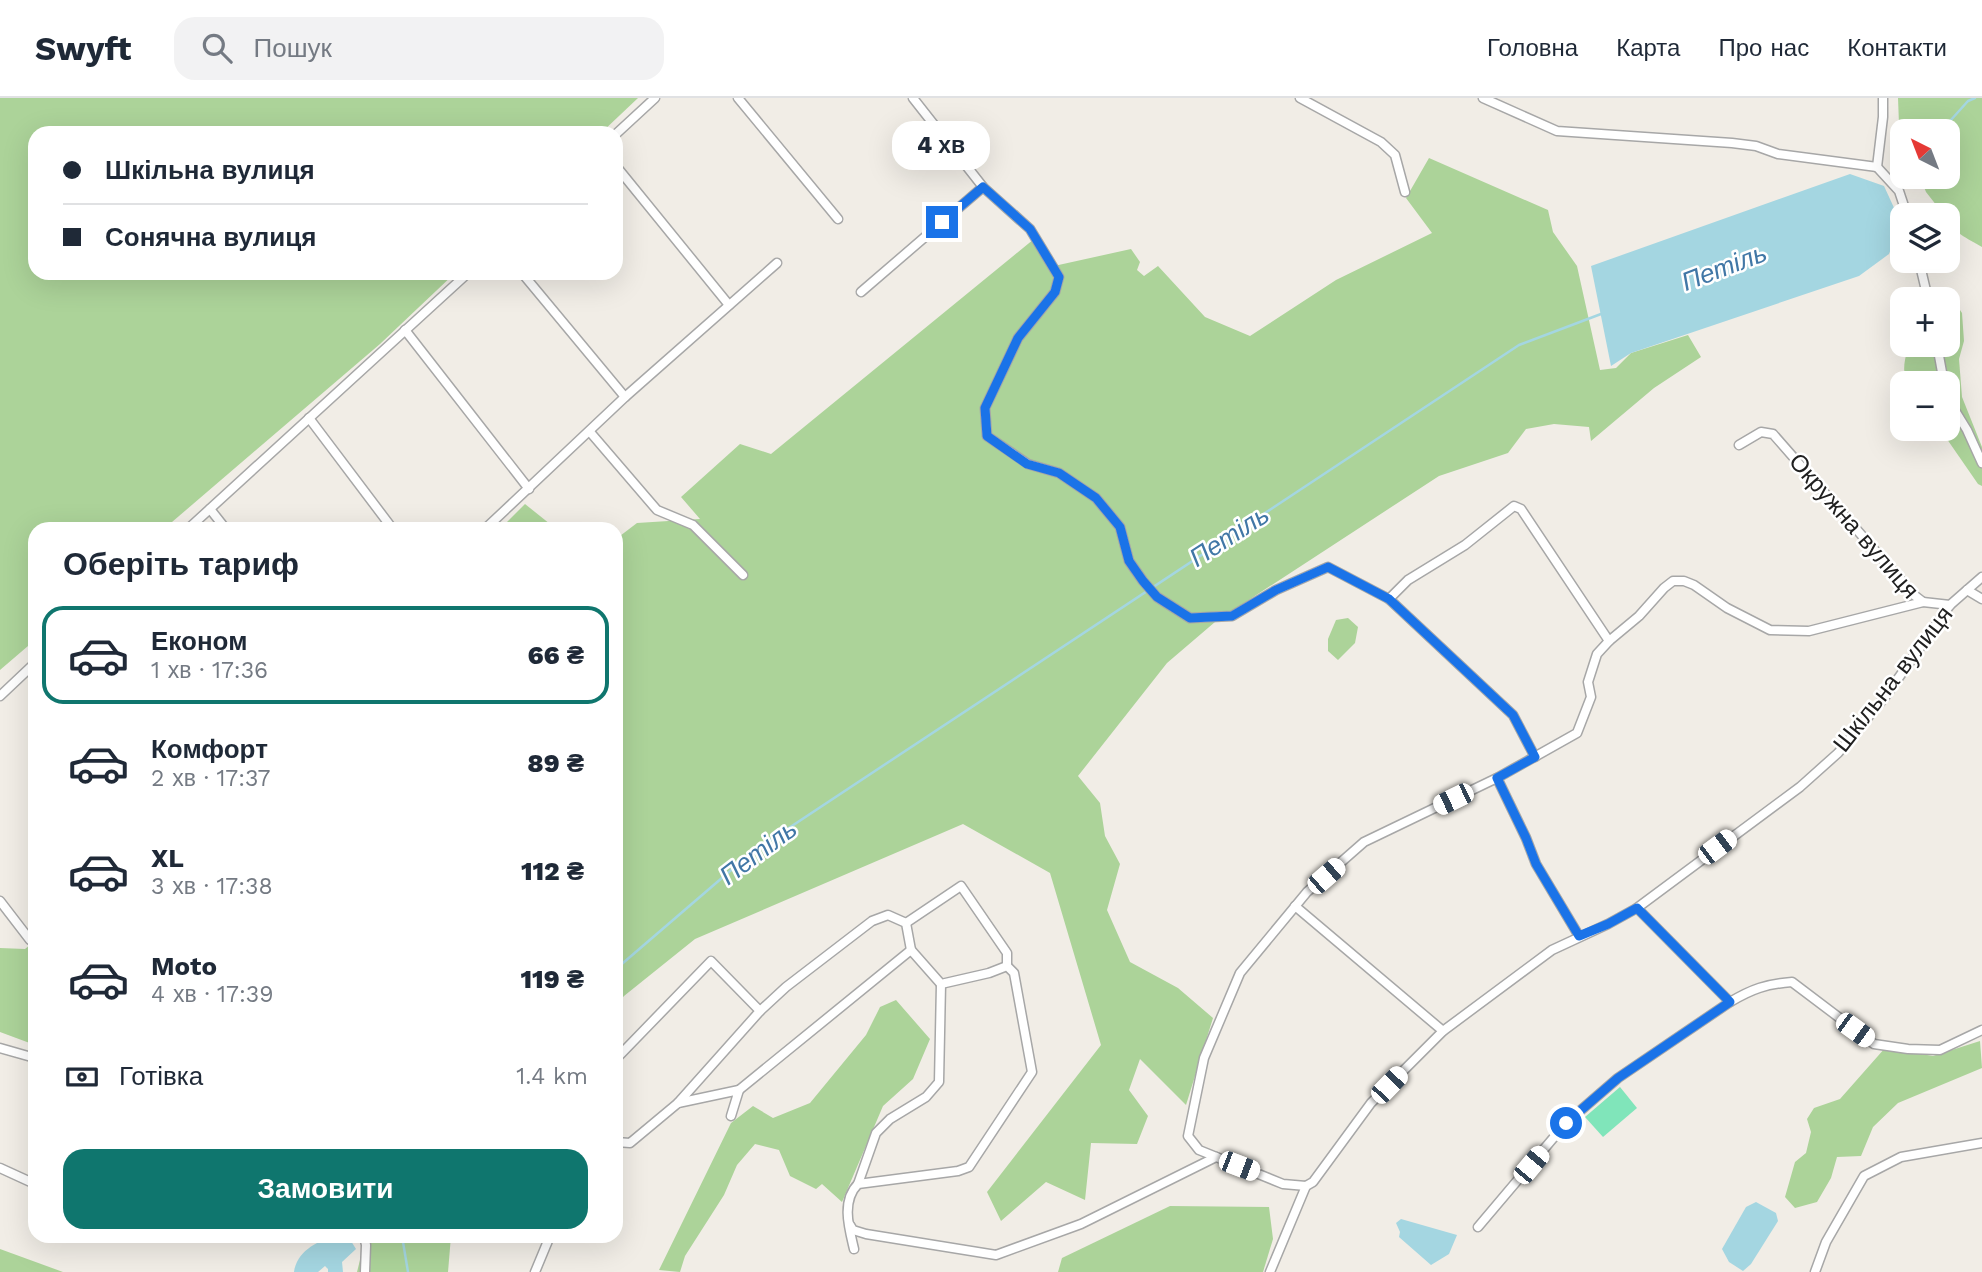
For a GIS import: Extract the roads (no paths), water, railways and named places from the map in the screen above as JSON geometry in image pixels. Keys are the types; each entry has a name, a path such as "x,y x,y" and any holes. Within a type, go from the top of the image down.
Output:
{"street":[{"path":"623,128 655,98"},
{"path":"738,98 838,219"},
{"path":"913,98 983,187 1030,229 1059,277 1055,292 1018,338 985,408 987,436 1027,464 1059,473 1096,498 1120,527 1129,561 1143,581 1157,597 1190,618 1232,616 1276,590 1328,567 1389,599 1513,715 1535,757"},
{"path":"1300,98 1381,142 1395,155 1405,192"},
{"path":"1483,98 1557,131 1732,143 1756,146 1778,154 1877,167 1899,191 1903,203"},
{"path":"1877,167 1883,98"},
{"path":"623,175 729,304"},
{"path":"861,292 983,187"},
{"path":"493,522 625,397 777,263"},
{"path":"196,522 460,280"},
{"path":"528,280 625,397"},
{"path":"405,330 529,489"},
{"path":"309,418 387,522"},
{"path":"1960,418 1982,463"},
{"path":"590,432 657,510 693,525 743,575"},
{"name":"Окружна вулиця","path":"1739,445 1761,432 1773,434 1923,602"},
{"path":"1389,599 1408,580 1465,544 1514,506 1521,509 1609,641"},
{"path":"210,509 220,522"},
{"name":"Шкільна вулиця","path":"1270,1272 1306,1186 1313,1182 1371,1103 1443,1031 1552,950 1637,908 1800,787 1838,753 1885,697 1950,605 1982,577"},
{"name":"Окружна вулиця","path":"1216,1157 1199,1150 1188,1136 1204,1058 1240,973 1307,892 1364,842 1497,778 1577,733 1591,697 1588,682 1597,654 1639,616 1664,588 1673,581 1685,581 1727,608 1770,630 1809,631 1923,602"},
{"path":"1967,590 1982,600"},
{"path":"1923,602 1950,605"},
{"path":"0,696 28,670"},
{"path":"1497,778 1536,864 1579,936"},
{"path":"858,1184 958,1171 969,1167 1031,1072 1014,973 1007,966 1007,953 961,886 906,923"},
{"path":"0,901 28,937"},
{"path":"1296,906 1443,1031"},
{"path":"1637,908 1730,1002"},
{"path":"623,1142 630,1143 678,1103 760,1011 786,987 872,922 888,915 906,923"},
{"path":"854,1249 847,1222 851,1191 858,1184 876,1133 890,1119 926,1097 939,1082 941,984 911,950 906,923"},
{"path":"678,1103 739,1090 911,950"},
{"path":"623,1052 711,961 760,1011"},
{"path":"941,984 1007,966"},
{"path":"1478,1227 1566,1123 1618,1078 1746,992 1768,984 1792,982 1874,1044 1908,1049 1940,1049 1982,1030"},
{"path":"0,1048 28,1057"},
{"path":"731,1116 739,1090"},
{"path":"1815,1272 1826,1242 1864,1176 1901,1157 1982,1143"},
{"path":"847,1222 853,1230 866,1234 996,1255 1081,1224 1216,1157 1283,1184 1306,1186"},
{"path":"0,1168 28,1181"},
{"path":"365,1272 366,1243"},
{"path":"535,1272 547,1243"}],"water":[{"path":"1850,174 1884,186 1892,203 1889,254 1859,276 1631,353 1611,366 1591,266"},
{"path":"1756,1202 1776,1213 1778,1221 1751,1264 1743,1271 1729,1262 1722,1249 1746,1207"},
{"path":"1401,1219 1457,1235 1449,1254 1431,1265 1399,1237 1396,1223"},
{"path":"318,1243 352,1243 356,1249 342,1262 343,1272 328,1272 325,1266 318,1272 294,1272 299,1259"}],"waterway":[{"name":"Петіль","path":"1952,119 1968,101 1975,98"},
{"name":"Петіль","path":"623,963 751,853 1519,345 1601,314"},
{"name":"Петіль","path":"403,1243 408,1272"}]}
